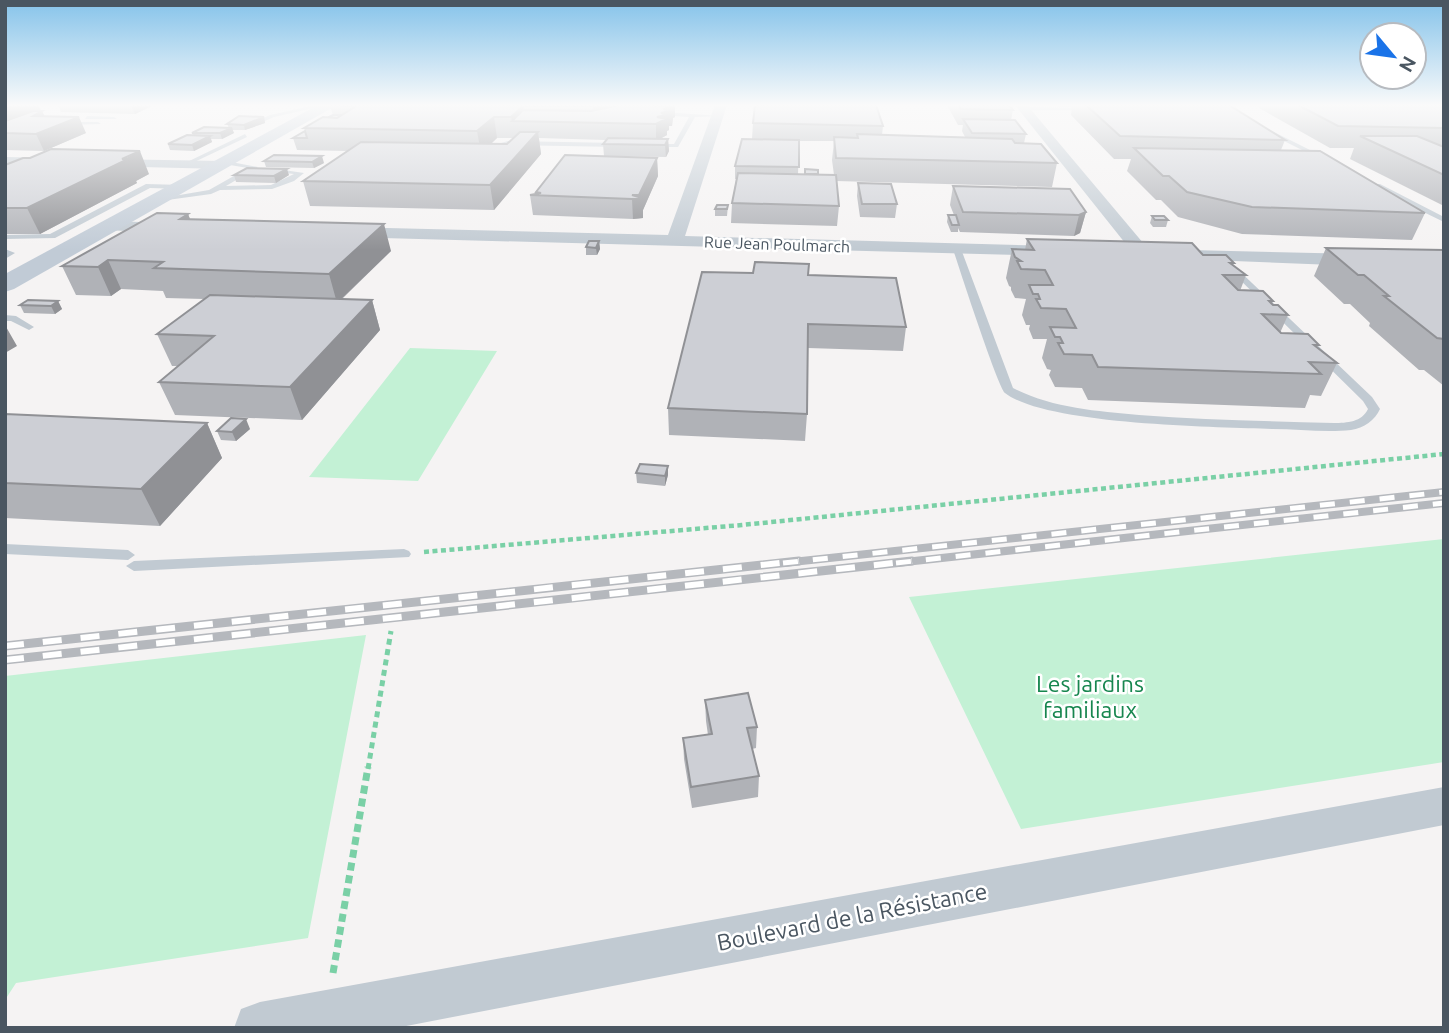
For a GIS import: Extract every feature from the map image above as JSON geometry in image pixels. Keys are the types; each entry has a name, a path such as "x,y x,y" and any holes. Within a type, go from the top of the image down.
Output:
{"main road":[{"path":"5,284 244,153"}],"street":[{"path":"675,241 704,153"},
{"path":"1065,153 1156,254"},
{"path":"5,161 225,164"},
{"path":"110,226 193,228"},
{"name":"Rue Jean Poulmarch","path":"323,232 1075,252"},
{"path":"1116,253 1374,261"},
{"name":"Boulevard de la Résistance","path":"260,1028 1444,806"}],"lane":[{"path":"186,164 207,153"},
{"path":"1312,153 1334,164"},
{"path":"160,199 192,197 219,188 255,167 225,164"},
{"path":"219,188 266,189 288,182 301,173 251,169"},
{"path":"1370,183 1444,220"},
{"path":"5,237 52,236 149,186 183,187"},
{"path":"957,249 1008,390 1027,403 1078,413 1321,426 1352,426 1370,417 1374,409 1368,399 1220,256"},
{"path":"5,318 13,318 29,327"},
{"path":"5,549 131,560 404,554"}],"path":[{"path":"404,554 742,525 1444,454"},
{"path":"340,934 391,631"}],"green space":[{"path":"410,348 497,351 418,481 309,477"},
{"name":"Les jardins familiaux","path":"1444,539 1444,762 1021,829 909,597"},
{"path":"366,635 308,938 16,983 5,1000 5,676"}],"building":[{"path":"41,153 135,153 27,208 5,208 5,165"},
{"path":"344,153 519,153 490,185 303,181"},
{"path":"738,153 799,153 799,167 735,166"},
{"path":"836,153 1049,153 1057,163 836,158"},
{"path":"1139,153 1324,153 1425,213 1252,207 1187,192 1169,176 1163,176"},
{"path":"1397,153 1444,153 1444,175"},
{"path":"274,155 322,156 312,162 264,161"},
{"path":"565,155 657,158 639,195 632,195 642,198 530,195 541,193 536,192"},
{"path":"247,168 287,169 274,176 234,175"},
{"path":"805,169 818,170 818,174 805,174"},
{"path":"738,173 836,175 839,206 732,203"},
{"path":"858,183 891,184 897,204 862,204"},
{"path":"953,186 1070,189 1086,212 1079,215 963,212"},
{"path":"717,205 728,205 727,209 715,209"},
{"path":"157,213 188,214 180,219 384,224 329,274 154,268 163,262 108,260 98,267 62,266"},
{"path":"948,215 956,215 959,225 952,225"},
{"path":"1152,216 1164,216 1168,220 1155,220"},
{"path":"1027,239 1192,243 1203,255 1226,255 1234,263 1230,263 1246,275 1223,275 1238,290 1263,291 1273,301 1269,301 1273,305 1278,305 1288,315 1262,314 1281,333 1308,334 1319,345 1314,345 1337,363 1309,362 1321,374 1098,367 1092,355 1064,354 1058,343 1063,343 1060,337 1055,337 1050,327 1076,328 1066,309 1041,308 1036,299 1040,299 1038,294 1033,294 1029,285 1053,285 1045,270 1021,269 1017,261 1021,261 1015,257 1012,249 1034,250"},
{"path":"589,241 599,241 596,248 586,247"},
{"path":"1326,248 1444,250 1444,339 1437,338 1384,296 1389,296 1364,275 1358,275"},
{"path":"755,262 809,264 808,275 896,278 906,327 808,324 807,414 668,408 702,272 753,273"},
{"path":"210,295 372,300 290,387 159,382 214,336 157,334"},
{"path":"28,300 58,301 51,306 20,305"},
{"path":"5,414 207,423 141,489 5,483"},
{"path":"231,418 246,419 232,432 217,431"},
{"path":"640,464 668,466 665,476 636,473"},
{"path":"748,693 757,727 747,728 759,776 691,787 683,738 712,734 705,700"}],"railway":[{"path":"783,563 1444,492"},
{"path":"896,563 1444,503"},
{"path":"5,646 799,561"},
{"path":"5,660 912,561"}]}
